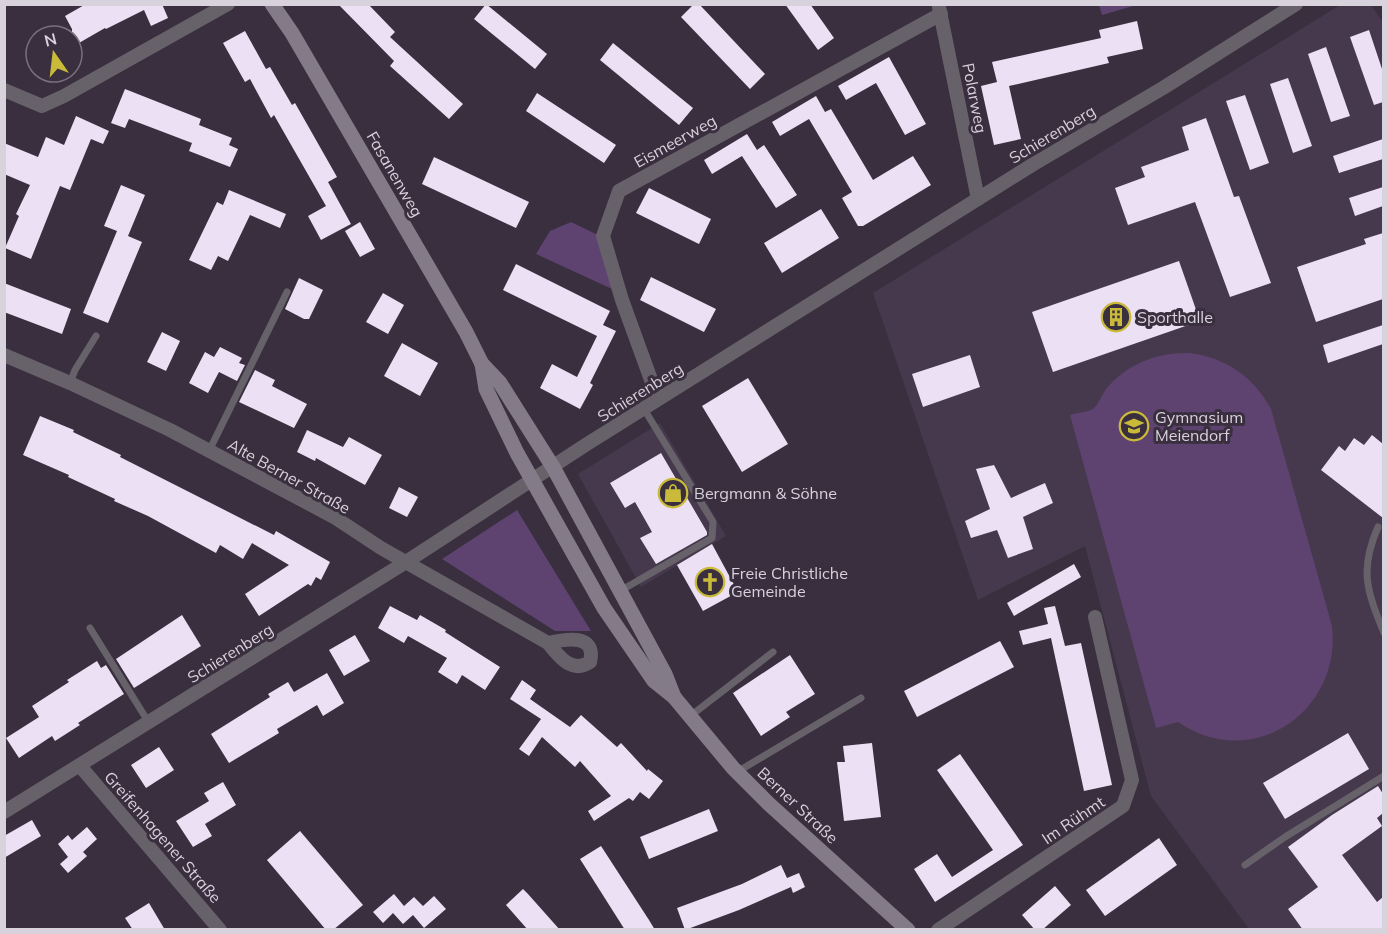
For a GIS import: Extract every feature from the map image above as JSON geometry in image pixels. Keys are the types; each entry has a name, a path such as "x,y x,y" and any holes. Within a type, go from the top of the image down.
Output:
{"main road":[{"name":"Fasanenweg","path":"272,4 292,33 466,332 482,364 500,383 553,467 635,618"},
{"name":"Fasanenweg","path":"482,364 486,389 496,413 532,481 617,627"},
{"name":"Berner Straße","path":"635,618 665,674 674,697"},
{"name":"Berner Straße","path":"617,627 654,681 674,697 737,772 787,822 908,930"}],"street":[{"path":"4,90 42,106 64,96 228,4"},
{"name":"Schierenberg","path":"4,812 406,562 658,399 978,198 1296,4"},
{"name":"Polarweg","path":"940,9 978,198"},
{"name":"Eismeerweg","path":"658,399 622,300 603,236 619,191 940,9"},
{"name":"Alte Berner Straße","path":"4,355 70,383 209,451 334,517 381,548 548,643"},
{"name":"Im Rühmt","path":"938,930 1123,807 1132,780 1095,617"},
{"name":"Greifenhagener Straße","path":"80,766 220,930"}],"lane":[{"path":"209,451 288,292"},
{"path":"70,383 75,370 96,336"},
{"path":"620,591 712,538 713,522 644,409"},
{"path":"1378,526 1366,562 1367,588 1383,633"},
{"path":"90,628 149,723"},
{"path":"689,717 773,652"},
{"path":"737,772 861,698"},
{"path":"1245,865 1313,819 1383,776"}],"shaded area":[{"path":"1099,4 1140,4 1102,15 1099,5"},
{"name":"Gymnasium Meiendorf","path":"1340,5 1371,5 1384,24 1383,929 1249,929 1151,796 1085,546 978,600 873,293"},
{"path":"571,222 598,235 612,289 536,254 550,231"},
{"path":"1190,353 1215,359 1238,371 1256,387 1271,409 1332,626 1331,657 1323,684 1307,708 1286,725 1262,737 1235,741 1206,736 1178,722 1156,728 1070,415 1093,409 1114,380 1133,366 1154,357"},
{"path":"660,423 726,536 641,587 578,474"},
{"path":"517,510 591,631 555,631 442,559"}],"building":[{"path":"86,4 162,4 168,18 151,26 144,10 84,40 84,24 69,24 65,16"},
{"path":"338,4 368,4 395,32 390,37 463,104 449,119 390,66 394,61"},
{"path":"486,4 547,54 535,69 474,19"},
{"path":"694,4 699,4 765,74 750,89 681,17"},
{"path":"785,4 810,4 834,38 818,50"},
{"path":"1137,21 1143,49 1107,57 1109,63 1009,86 1021,139 994,145 981,86 997,82 992,62 1101,38 1099,30"},
{"path":"1369,30 1383,72 1383,102 1374,105 1350,37"},
{"path":"245,31 266,69 270,67 292,105 295,103 337,177 328,182 351,224 321,240 308,216 326,206 274,115 271,118 250,79 245,82 223,43"},
{"path":"613,43 693,108 679,125 600,60"},
{"path":"1326,47 1350,116 1331,122 1308,54"},
{"path":"889,57 926,124 905,135 876,83 846,100 838,86"},
{"path":"1288,78 1312,146 1293,153 1270,84"},
{"path":"125,89 201,119 199,125 232,138 229,145 238,149 230,167 189,151 192,143 129,119 125,128 111,123"},
{"path":"537,93 616,145 604,163 526,111"},
{"path":"1245,95 1269,163 1250,170 1226,101"},
{"path":"816,96 825,112 831,109 873,180 913,156 931,185 863,226 858,226 842,198 852,192 809,119 780,136 772,122"},
{"path":"76,116 109,131 103,144 91,139 70,190 60,186 31,259 5,248 19,216 16,214 30,185 4,174 4,143 38,157 46,137 64,145"},
{"path":"1206,118 1234,197 1239,196 1271,283 1230,297 1195,202 1128,225 1115,188 1145,177 1141,167 1189,150 1182,127"},
{"path":"747,134 757,150 764,145 797,195 776,208 742,156 712,174 704,160"},
{"path":"1383,139 1383,159 1339,173 1333,156"},
{"path":"434,157 529,202 516,228 422,184"},
{"path":"121,185 145,195 128,236 142,242 108,323 83,313 117,231 104,226"},
{"path":"1383,187 1383,206 1355,216 1349,198"},
{"path":"649,188 711,219 699,244 636,213"},
{"path":"229,190 286,214 280,228 250,215 228,261 218,256 211,270 189,260 217,202 223,205"},
{"path":"821,209 839,238 782,273 764,243"},
{"path":"360,222 375,249 360,257 345,231"},
{"path":"1383,233 1383,299 1316,322 1297,267 1366,244 1364,239"},
{"name":"Sporthalle","path":"1179,261 1200,321 1053,372 1032,312"},
{"path":"516,264 610,311 603,325 616,331 590,383 593,385 580,409 540,388 552,364 577,377 597,336 503,290"},
{"path":"651,277 716,309 704,332 640,300"},
{"path":"299,278 323,290 309,319 304,319 285,309"},
{"path":"4,283 71,309 62,334 4,312"},
{"path":"383,293 404,305 388,334 366,322"},
{"path":"1383,325 1383,344 1328,363 1323,345"},
{"path":"162,332 180,341 166,371 147,362"},
{"path":"402,343 438,363 420,396 384,376"},
{"path":"220,347 242,358 239,363 245,365 237,381 219,372 208,393 189,383 205,352 214,357"},
{"path":"970,355 980,387 923,407 912,374"},
{"path":"255,370 275,380 272,386 307,404 294,428 239,402"},
{"path":"748,378 788,444 742,472 702,406"},
{"path":"40,416 74,430 73,432 121,455 120,457 274,535 276,531 330,562 321,580 316,577 311,586 308,584 259,616 245,594 289,565 252,543 243,559 220,545 216,553 148,516 114,501 115,499 68,477 69,475 23,455"},
{"path":"307,430 343,447 349,437 382,455 365,485 316,458 315,461 297,452"},
{"path":"1372,435 1383,444 1383,518 1321,470 1339,446 1345,451 1354,438 1364,445"},
{"path":"661,453 707,535 656,564 640,538 652,532 635,502 625,508 610,483"},
{"path":"994,465 1011,498 1045,483 1053,503 1023,517 1033,549 1008,558 997,530 971,538 965,521 990,509 976,469"},
{"path":"399,487 418,497 407,517 389,508"},
{"name":"Freie Christliche Gemeinde","path":"712,544 738,592 703,611 677,565"},
{"path":"1074,564 1081,577 1014,616 1007,603"},
{"path":"390,606 417,620 420,615 500,667 485,690 462,675 457,684 438,672 447,658 408,636 404,643 378,628"},
{"path":"1055,606 1065,646 1081,643 1112,785 1084,791 1051,638 1023,645 1019,631 1048,624 1044,608"},
{"path":"182,615 201,646 134,688 116,659"},
{"path":"355,635 370,661 344,676 329,650"},
{"path":"1000,641 1014,667 917,717 904,691"},
{"path":"790,655 815,694 786,712 790,717 761,736 733,693"},
{"path":"97,661 101,668 106,665 124,694 78,723 80,725 55,741 52,736 19,758 6,738 39,717 32,706"},
{"path":"327,673 344,703 323,716 317,705 277,729 279,733 229,763 211,734 270,697 268,694 288,682 294,692"},
{"path":"522,680 536,690 530,699 570,727 581,715 617,747 621,743 647,771 648,769 663,781 649,799 640,792 633,801 629,798 594,821 588,811 611,796 580,761 575,767 542,737 529,756 519,749 541,719 510,699"},
{"path":"1348,733 1369,769 1285,819 1263,783"},
{"path":"872,743 881,817 844,821 837,762 845,762 843,746"},
{"path":"159,747 174,770 146,788 131,765"},
{"path":"960,754 1023,845 935,902 914,869 937,854 952,877 993,850 937,770"},
{"path":"223,782 236,805 205,824 212,836 193,847 176,821 209,801 204,793"},
{"path":"1378,786 1383,794 1383,813 1377,818 1382,826 1342,855 1377,902 1383,897 1383,930 1303,930 1288,909 1318,887 1288,847 1332,815"},
{"path":"709,809 718,831 649,859 640,837"},
{"path":"32,820 41,836 4,858 4,836"},
{"path":"87,827 97,839 83,852 87,856 68,873 60,864 68,857 58,844 68,835 72,840"},
{"path":"300,831 363,905 333,930 326,930 267,860"},
{"path":"1159,838 1177,865 1105,916 1086,890"},
{"path":"601,846 655,930 625,930 580,859"},
{"path":"781,865 787,878 799,873 805,887 793,893 791,887 685,930 677,908 742,884"},
{"path":"1055,886 1071,905 1042,930 1035,930 1022,915"},
{"path":"523,889 560,930 528,930 506,905"},
{"path":"394,894 404,906 414,897 423,906 434,896 446,909 424,928 413,915 403,924 393,913 383,923 373,912"},
{"path":"149,903 165,930 133,930 125,918"}],"place":[{"name":"Sporthalle","path":"1116,317"},
{"name":"Gymnasium Meiendorf","path":"1134,426"},
{"name":"Bergmann & Söhne","path":"673,493"},
{"name":"Freie Christliche Gemeinde","path":"710,582"}]}
